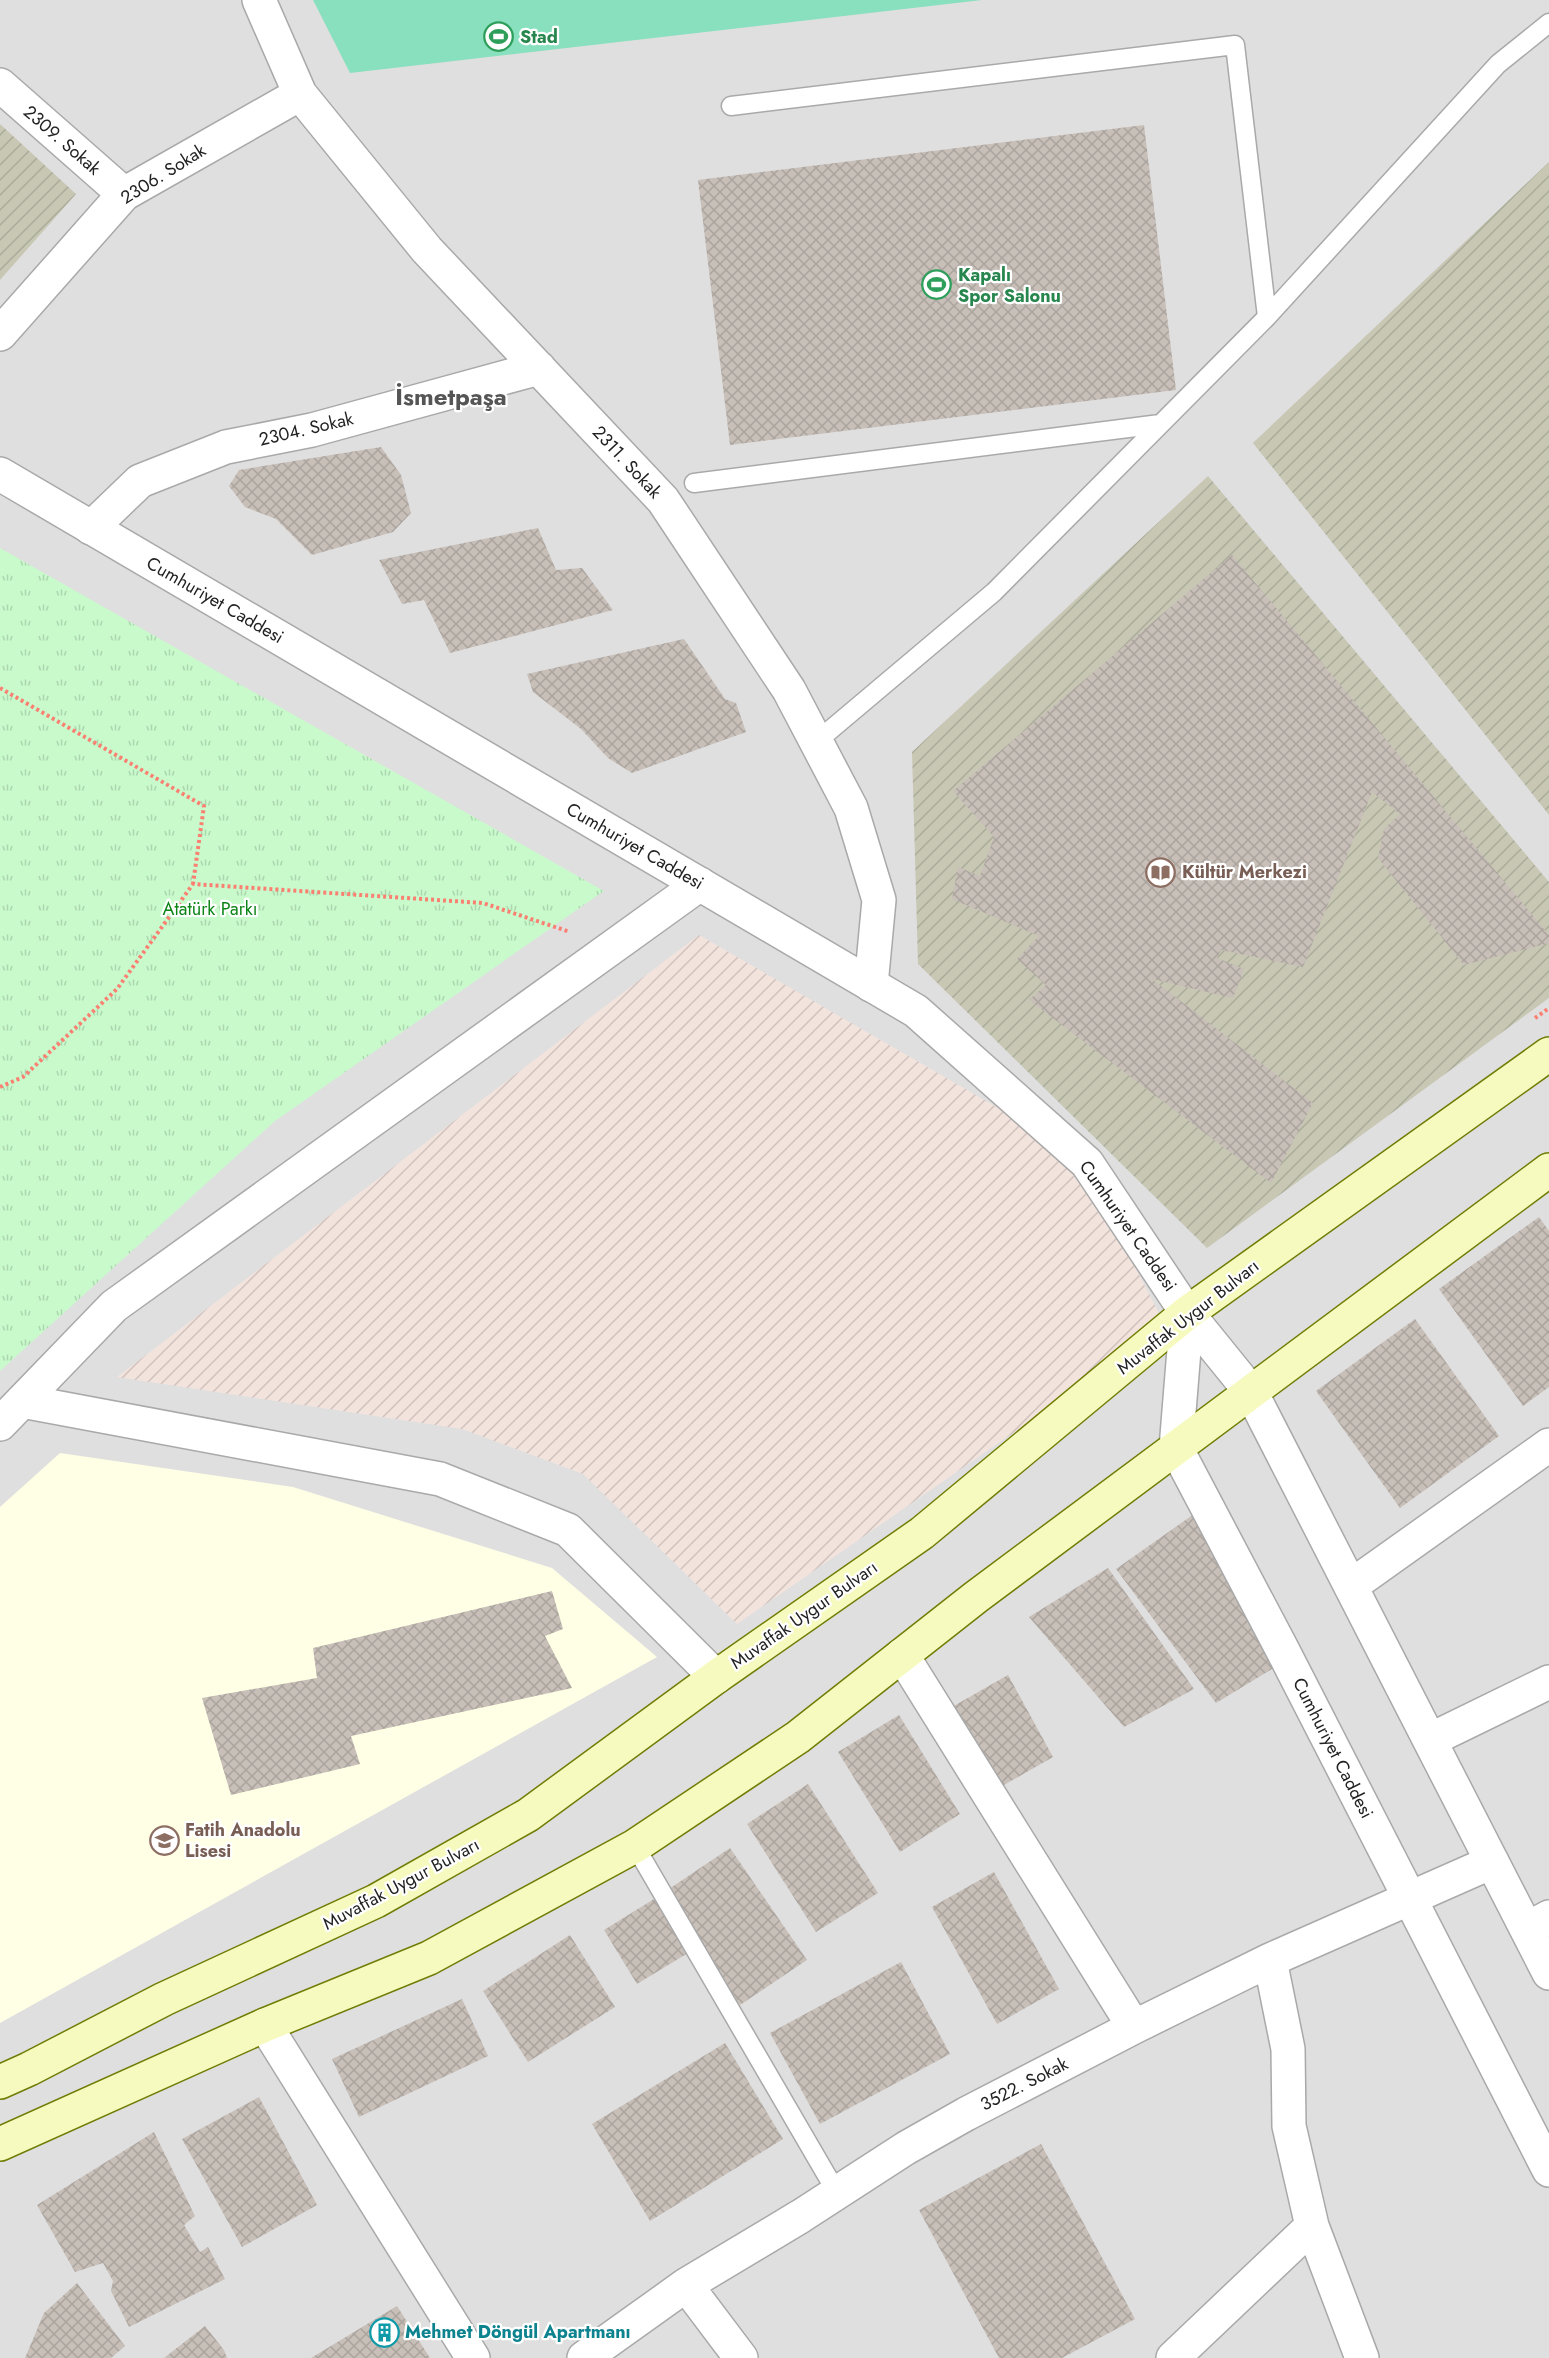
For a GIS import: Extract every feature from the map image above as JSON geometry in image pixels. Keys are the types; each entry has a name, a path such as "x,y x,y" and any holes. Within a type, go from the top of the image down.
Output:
{"main road":[{"name":"Muvaffak Uygur Bulvarı","path":"0,2082 164,1999 376,1901 528,1815 716,1677 922,1533 1187,1313 1549,1054"},
{"path":"0,2144 265,2025 429,1958 635,1846 798,1737 976,1597 1549,1170"}],"street":[{"name":"2311. Sokak","path":"259,0 300,94 427,250 663,500 789,690 851,808 879,900 872,985"},
{"name":"2309. Sokak","path":"0,85 124,194"},
{"name":"2306. Sokak","path":"0,334 124,194 300,94"},
{"name":"2304. Sokak","path":"91,528 140,481 226,447 312,430 539,369"},
{"name":"Cumhuriyet Caddesi","path":"0,474 916,1011 1087,1163 1187,1313 1251,1392 1492,1862 1538,1923 1549,1973"},
{"path":"0,1424 114,1306 700,884"},
{"path":"1176,1448 1187,1313"},
{"path":"22,1401 440,1479 483,1496 568,1530 716,1677"},
{"path":"1351,1586 1549,1445"},
{"name":"Cumhuriyet Caddesi","path":"1176,1448 1549,2170"},
{"path":"902,1655 1134,2027"},
{"path":"1430,1740 1549,1682"},
{"name":"3522. Sokak","path":"584,2358 686,2285 906,2148 946,2126 1134,2027 1270,1960 1492,1862"},
{"path":"1270,1960 1288,2049 1289,2126 1312,2226 1362,2358"},
{"path":"265,2025 473,2358"},
{"path":"1173,2358 1312,2226"},
{"path":"686,2285 741,2358"}],"lane":[{"path":"816,742 994,592 1268,317 1498,64 1549,23"},
{"path":"731,106 1235,45 1268,317"},
{"path":"694,483 1160,424"},
{"path":"635,1846 837,2193"}],"path":[{"path":"0,688 204,807 193,884 117,989 23,1077 0,1087"},
{"path":"193,884 483,903 614,946"}],"shaded area":[{"path":"0,0 1549,0 1549,2358 0,2358"},
{"path":"0,124 76,194 0,280"},
{"path":"1549,162 1549,815 1253,443"},
{"path":"1208,476 1549,882 1549,998 1207,1248 918,964 912,752"},
{"path":"699,935 1076,1153 1166,1327 737,1624 583,1474 462,1429 117,1377"},
{"name":"Fatih Anadolu Lisesi","path":"60,1453 293,1487 552,1568 657,1657 0,2023 0,1507"}],"green space":[{"name":"Stad","path":"313,0 982,0 350,73"},
{"name":"Atatürk Parkı","path":"0,548 604,891 275,1121 0,1371"}],"building":[{"name":"Kapalı Spor Salonu","path":"1144,125 1176,390 730,445 698,180"},
{"path":"381,447 401,475 411,513 393,532 312,555 276,519 245,507 229,486 239,470"},
{"path":"538,528 556,570 582,568 613,610 450,653 424,600 402,604 379,560"},
{"name":"Kültür Merkezi","path":"1232,555 1549,935 1549,943 1464,965 1378,858 1384,829 1400,814 1372,792 1303,967 1221,950 1217,958 1244,969 1233,998 1152,979 1313,1103 1271,1183 1029,1000 1046,985 1017,959 1039,936 952,899 958,867 980,876 994,837 953,791"},
{"path":"684,639 725,699 736,703 746,732 632,773 608,758 581,729 533,692 527,674"},
{"path":"1539,1217 1549,1231 1549,1387 1523,1406 1439,1289"},
{"path":"1415,1319 1499,1436 1400,1508 1316,1391"},
{"path":"1194,1514 1277,1666 1216,1703 1116,1569"},
{"path":"1108,1568 1194,1689 1124,1727 1029,1617"},
{"path":"552,1591 563,1629 545,1636 572,1688 351,1736 360,1764 231,1795 202,1698 317,1678 313,1648"},
{"path":"1008,1675 1053,1757 997,1789 952,1707"},
{"path":"899,1715 960,1814 900,1852 838,1752"},
{"path":"808,1784 878,1893 816,1932 747,1824"},
{"path":"730,1848 807,1960 740,2005 663,1893"},
{"path":"994,1872 1059,1989 997,2024 932,1907"},
{"path":"654,1899 688,1953 637,1984 604,1930"},
{"path":"570,1935 615,2007 528,2062 483,1991"},
{"path":"901,1962 950,2054 820,2124 770,2033"},
{"path":"462,1999 488,2056 359,2117 332,2059"},
{"path":"725,2043 783,2139 650,2221 592,2124"},
{"path":"259,2097 317,2205 242,2247 182,2139"},
{"path":"154,2132 195,2216 184,2225 200,2252 208,2247 225,2279 129,2327 111,2291 113,2281 103,2263 75,2272 37,2205"},
{"path":"1041,2144 1135,2319 1062,2358 999,2358 919,2210"},
{"path":"77,2283 125,2346 111,2358 25,2358 44,2313"},
{"name":"Mehmet Döngül Apartmanı","path":"397,2306 430,2358 311,2358"},
{"path":"205,2326 224,2350 227,2358 164,2358"}],"place":[{"name":"Stad","path":"499,37"},
{"name":"Kapalı Spor Salonu","path":"937,285"},
{"name":"Kültür Merkezi","path":"1161,872"},
{"name":"Fatih Anadolu Lisesi","path":"164,1840"},
{"name":"Mehmet Döngül Apartmanı","path":"384,2332"}],"district":[{"name":"İsmetpaşa","path":"451,396"}]}
